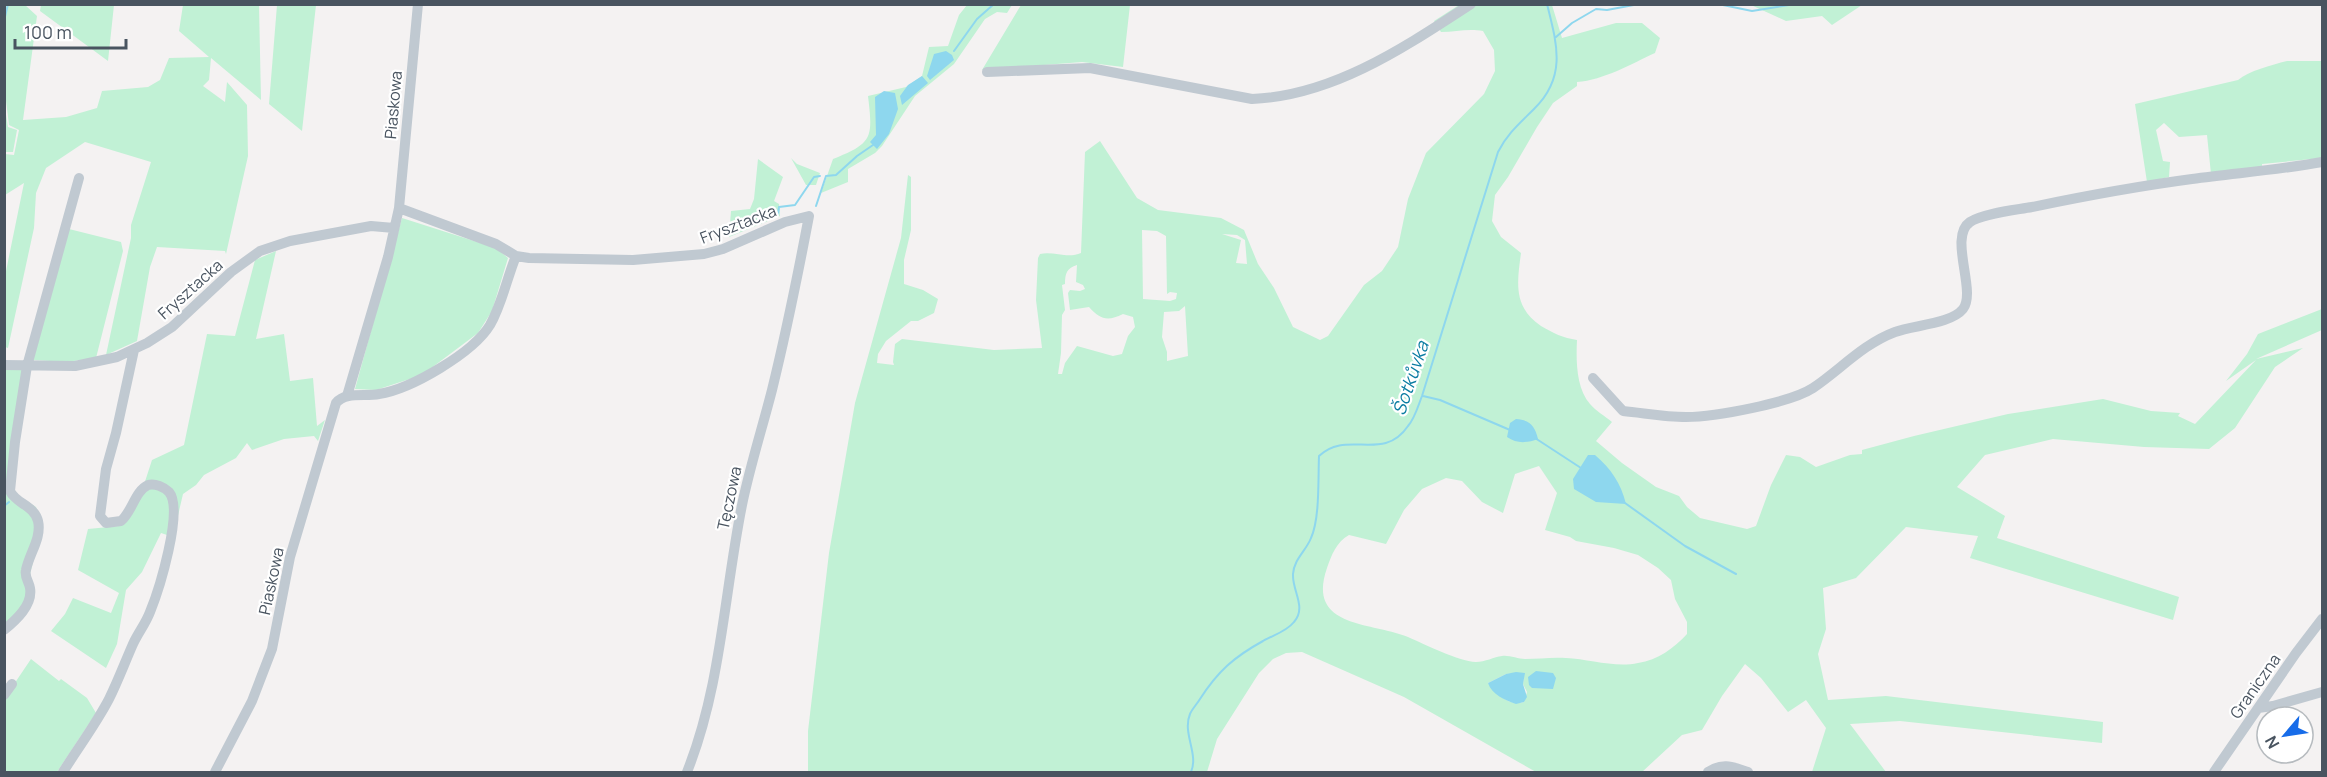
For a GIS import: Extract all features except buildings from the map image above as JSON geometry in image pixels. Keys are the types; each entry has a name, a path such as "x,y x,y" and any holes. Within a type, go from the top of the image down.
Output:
{"street":[{"name":"Piaskowa","path":"215,772 252,701 268,660 290,557 334,409 338,400 347,396 394,228 399,208 418,4"},
{"path":"987,72 1090,68 1252,99 1266,99 1322,87 1400,50 1471,4"},
{"path":"1593,378 1623,411 1687,417 1730,412 1783,399 1812,389 1868,346 1896,332 1953,317 1964,307 1967,293 1961,251 1964,230 1970,222 2049,204 2180,181 2322,162"},
{"path":"4,630 23,611 29,597 30,589 25,570 39,526 34,512 13,496 10,487 27,366 79,178"},
{"name":"Frysztacka","path":"399,208 496,244 516,256 634,260 704,254 732,246 785,222 809,216"},
{"name":"Tęczowa","path":"687,772 697,746 711,693 722,638 730,565 742,504 772,388 809,216"},
{"name":"Frysztacka","path":"4,365 63,367 95,363 117,357 134,350 172,327 231,272 260,251 290,241 370,225 394,228"},
{"path":"347,396 377,395 402,389 434,372 466,349 490,326 516,256"},
{"path":"63,772 108,700 150,612 174,519 173,502 167,490 155,485 148,486 141,491 126,516 116,523 103,521 99,512 106,469 134,350"},
{"name":"Graniczna","path":"2260,705 2322,619"},
{"path":"4,695 12,684"},
{"path":"2276,705 2322,692"},
{"name":"Graniczna","path":"2214,772 2255,712"},
{"path":"1708,772 1725,765 1748,772"}],"green space":[{"path":"1751,4 1868,5 1862,5 1832,25 1822,16 1786,21"},
{"path":"6,5 25,5 37,16 23,120 66,117 97,108 102,91 148,87 160,80 169,58 209,57 179,31 183,5 259,5 261,100 211,58 209,80 203,86 225,102 227,82 247,105 248,156 226,254 225,251 157,247 150,267 137,341 106,355 131,238 131,225 151,162 85,142 46,168 36,193 34,228 8,348 5,347 5,276 24,183 5,195 5,154 14,155 19,130 9,125 5,93 4,16"},
{"path":"41,5 114,5 108,61 40,11"},
{"path":"277,5 316,5 302,131 269,104"},
{"path":"967,5 1012,5 1007,13 997,12 985,19 954,64 915,96 882,146 875,153 848,169 848,182 821,193 833,159 856,148 867,137 870,130 868,96 906,87 922,76 929,47 948,46 959,15"},
{"path":"1021,5 1130,5 1123,67 1082,62 982,70"},
{"path":"1459,5 1552,5 1562,38 1616,23 1642,23 1660,38 1655,53 1607,75 1577,82 1577,86 1553,103 1495,195 1492,221 1501,237 1521,253 1518,284 1521,302 1526,311 1545,329 1577,340 1577,365 1582,390 1592,407 1612,422 1596,441 1656,487 1679,496 1687,507 1700,518 1747,529 1756,526 1771,485 1786,455 1800,457 1816,467 1850,455 1862,454 1862,450 1914,436 2008,414 2103,399 2151,411 2180,413 2178,416 2195,424 2256,360 2226,381 2247,354 2258,334 2322,309 2322,330 2256,359 2303,348 2275,367 2235,428 2209,449 2144,447 2053,439 1985,455 1957,487 2005,516 1997,538 2179,597 2173,620 1970,558 1978,536 1906,527 1856,578 1823,588 1826,629 1818,654 1828,700 1886,696 2103,722 2102,743 1900,721 1850,724 1886,772 1812,772 1826,728 1806,700 1788,712 1761,678 1745,664 1722,696 1702,730 1682,735 1642,772 1536,772 1404,697 1302,652 1286,653 1273,659 1259,673 1217,739 1207,772 808,772 808,731 829,553 855,403 901,238 908,175 911,177 911,230 904,260 904,284 923,290 938,299 934,313 918,321 911,321 886,341 878,354 877,363 894,365 895,344 902,339 994,350 1042,348 1036,300 1038,258 1040,254 1045,253 1076,255 1081,253 1085,152 1100,141 1137,198 1158,210 1221,218 1244,230 1258,264 1274,288 1293,327 1320,340 1328,336 1364,285 1382,271 1398,247 1408,199 1426,153 1484,94 1495,71 1494,50 1483,31 1441,32 1434,21","holes":["1142,230 1157,231 1166,236 1167,294 1177,293 1176,299 1170,301 1143,299","1222,234 1237,235 1245,240 1247,264 1236,263 1241,240","1077,265 1076,282 1083,285 1085,289 1070,290 1068,293 1070,310 1089,307 1104,318 1123,314 1133,317 1135,327 1128,336 1122,354 1113,356 1077,346 1065,363 1062,374 1058,374 1062,315 1065,310 1062,285 1065,284 1066,274","1185,306 1188,356 1167,361 1167,352 1162,337 1164,312 1179,311","1539,466 1557,493 1545,530 1576,541 1638,555 1658,568 1671,580 1675,599 1687,622 1687,634 1671,649 1659,656 1629,664 1566,658 1525,659 1505,656 1476,662 1451,655 1393,632 1346,619 1334,612 1326,602 1323,588 1327,568 1341,541 1349,535 1386,544 1404,510 1422,489 1446,478 1462,481 1482,502 1503,513 1515,474","1524,673 1523,684 1527,692 1524,702 1508,701 1488,683 1506,674"]},
{"path":"2287,61 2322,61 2322,158 2262,164 2262,169 2211,174 2207,135 2179,137 2164,123 2156,130 2163,161 2170,162 2169,177 2147,182 2135,104 2238,80 2254,71"},
{"path":"4,102 8,127 17,130 13,152 5,152"},
{"path":"791,158 797,164 820,173 816,185 806,185"},
{"path":"758,159 783,177 774,201 779,204 780,216 729,237 731,211 750,209 754,199"},
{"path":"402,218 496,248 508,258 492,311 478,333 422,375 376,390 355,389"},
{"path":"69,229 121,242 123,251 96,358 66,362 33,360"},
{"path":"276,251 256,339 284,334 290,381 313,378 317,426 325,420 318,441 314,436 284,439 252,450 247,443 236,458 204,475 196,485 183,494 173,537 161,533 142,572 126,590 117,644 106,668 51,631 65,614 73,598 111,613 119,593 78,570 88,529 119,526 139,500 152,460 184,445 207,334 235,336 255,260"},
{"path":"24,368 13,492 36,507 43,523 30,574 33,588 5,634 5,369"},
{"path":"31,659 59,681 61,679 87,698 96,713 57,772 5,772 4,699"}],"water":[{"path":"946,51 952,55 954,60 930,80 927,76 934,54"},
{"path":"922,76 928,83 902,105 900,96 908,85"},
{"path":"884,91 895,93 898,109 889,134 877,149 870,142 876,135 875,97"},
{"path":"1516,419 1531,424 1538,439 1522,442 1507,437 1510,423"},
{"path":"1588,455 1595,455 1611,471 1626,504 1596,502 1574,489 1573,479"},
{"path":"1536,671 1553,673 1556,678 1553,689 1532,688 1529,685 1528,677"},
{"path":"1516,672 1525,673 1523,684 1527,697 1524,702 1516,704 1496,694 1488,683"}],"waterway":[{"path":"4,21 8,4"},
{"path":"954,51 977,19 994,4"},
{"name":"Šotkůvka","path":"1191,772 1193,758 1188,721 1193,708 1213,680 1227,666 1253,647 1287,628 1298,616 1299,605 1293,574 1314,530 1319,456 1330,448 1341,445 1376,445 1387,442 1398,437 1414,416 1498,152 1510,134 1544,97 1551,85 1557,60 1547,4"},
{"path":"1556,37 1572,23 1596,9 1607,10 1639,4"},
{"path":"1718,4 1752,11 1795,4"},
{"path":"816,206 826,176 836,175 873,145"},
{"path":"778,214 779,207 795,205 814,177 820,176"},
{"path":"1423,396 1440,400 1510,430"},
{"path":"1535,438 1581,468"},
{"path":"4,506 9,502"},
{"path":"1625,503 1685,546 1736,574"}]}
